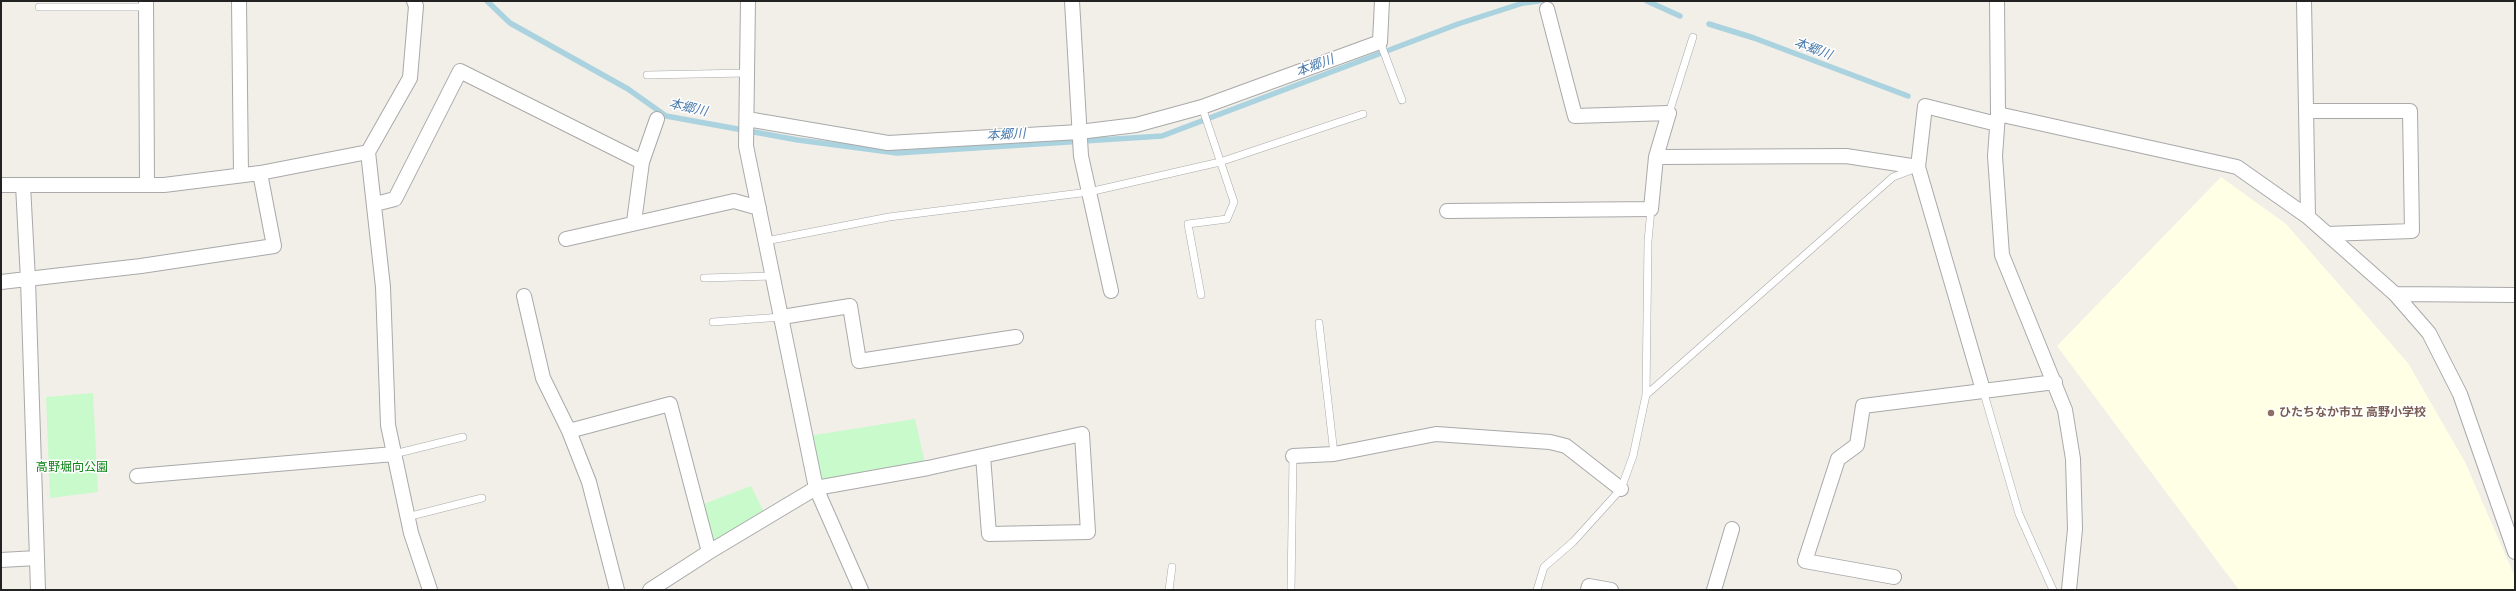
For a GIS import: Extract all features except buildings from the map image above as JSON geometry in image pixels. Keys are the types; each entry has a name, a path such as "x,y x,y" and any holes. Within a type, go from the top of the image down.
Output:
{"street":[{"path":"239,1 241,175"},
{"path":"414,1 416,6 410,78 368,152 375,204 382,287 388,425 407,517 430,590"},
{"path":"748,1 746,146 816,488 861,590"},
{"path":"1072,1 1081,156 1111,291"},
{"path":"747,119 888,143 1079,132 1136,125 1202,107 1380,42 1382,1"},
{"path":"1997,1 1997,119 1995,156 2002,255 2055,382 2065,410 2073,459 2075,529 2069,590"},
{"path":"2304,1 2308,217"},
{"path":"146,4 147,185"},
{"path":"1447,211 1651,209 1656,158 1669,113 1574,116 1547,9"},
{"path":"375,204 395,199 460,71 642,162"},
{"path":"1983,390 1918,167 1925,106 2237,167 2308,217 2395,294 2429,333 2460,394 2515,552"},
{"path":"2306,111 2410,111 2412,231 2327,234"},
{"path":"634,222 642,162 657,119"},
{"path":"1,184 164,185 260,173 368,152"},
{"path":"1656,158 1846,156 1918,167"},
{"path":"1,282 141,266 274,246 260,173"},
{"path":"23,185 28,280 38,590"},
{"path":"566,240 634,222 734,201 759,208"},
{"path":"2395,294 2515,295"},
{"path":"524,296 544,378 569,430 589,482 616,590"},
{"path":"782,317 850,306 859,360 1016,337"},
{"path":"1894,577 1805,561 1838,459 1857,445 1863,406 2055,382"},
{"path":"569,430 670,404 709,552"},
{"path":"650,590 709,552 816,488 984,456 1082,434 1088,532 989,534 984,456"},
{"path":"1293,456 1334,454 1436,434 1550,442 1566,446 1621,489"},
{"path":"137,476 394,454"},
{"path":"1714,590 1732,529"},
{"path":"1,560 37,558"},
{"path":"1588,590 1589,586 1611,590"}],"lane":[{"path":"39,7 146,4"},
{"path":"1669,113 1694,37"},
{"path":"1380,42 1402,100"},
{"path":"647,75 748,73"},
{"path":"1201,295 1188,224 1226,219 1234,202 1202,107"},
{"path":"766,241 889,217 1089,192 1220,162 1363,114"},
{"path":"1646,395 1893,177 1918,167"},
{"path":"1536,590 1544,567 1573,542 1621,489 1633,456 1646,395 1648,241 1651,209"},
{"path":"704,278 773,276"},
{"path":"713,322 782,317"},
{"path":"1319,323 1334,454"},
{"path":"1983,390 2019,514 2053,590"},
{"path":"394,454 463,437"},
{"path":"1291,590 1293,456"},
{"path":"407,517 482,498"},
{"path":"1169,590 1172,567"}],"shaded area":[{"name":"ひたちなか市立 高野小学校","path":"2221,177 2286,224 2408,363 2465,462 2515,577 2515,590 2239,590 2057,346"}],"green space":[{"name":"高野堀向公園","path":"93,393 98,492 50,498 46,397"},
{"path":"915,419 925,463 821,484 809,436"},
{"path":"751,486 766,516 713,546 701,505"}],"waterway":[{"name":"本郷川","path":"487,1 510,23 628,89 666,116 798,140 897,153 1162,136 1458,24 1523,3 1539,1"},
{"name":"本郷川","path":"1647,1 1680,16"},
{"name":"本郷川","path":"1709,24 1754,38 1908,96"}],"place":[{"name":"ひたちなか市立 高野小学校","path":"2271,413"}]}
